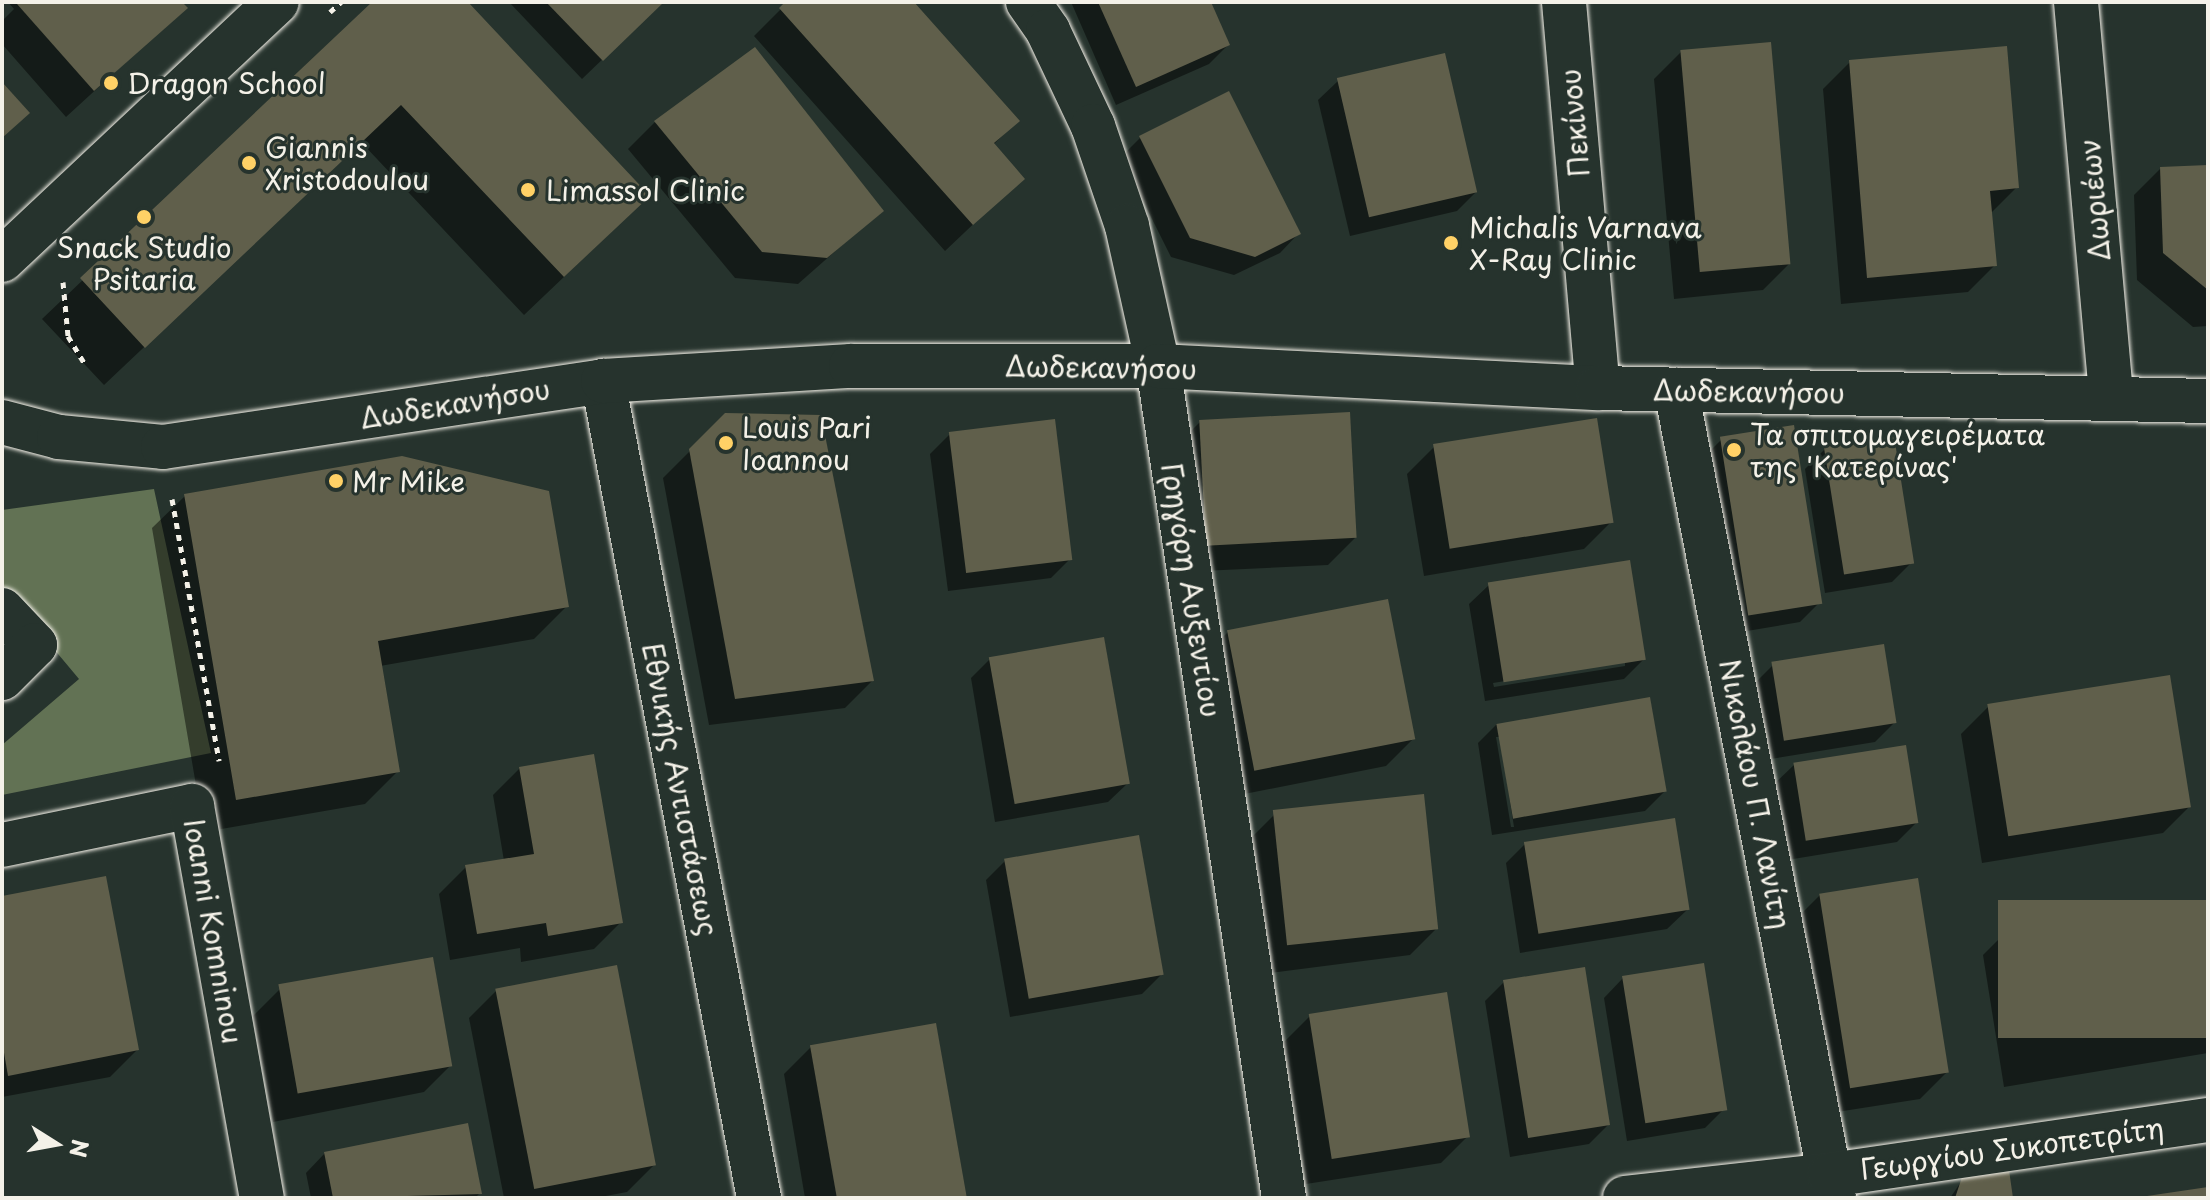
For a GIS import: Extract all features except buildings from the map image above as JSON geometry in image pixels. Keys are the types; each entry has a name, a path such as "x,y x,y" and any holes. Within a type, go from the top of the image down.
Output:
{"street":[{"name":"Γρηγόρη Αυξεντίου","path":"1028,2 1048,31 1093,126 1127,226 1158,366 1284,1198"},
{"name":"Πεκίνου","path":"1564,2 1598,388"},
{"name":"Δωριέων","path":"2076,2 2111,398"},
{"path":"2,260 272,4"},
{"name":"Δωδεκανήσου","path":"2,422 59,437 163,447 603,381 851,366 1158,366 1598,388 2111,398 2207,409"},
{"name":"Εθνικής Αντιστάσεως","path":"603,381 759,1198"},
{"name":"Νικολάου Π. Λανίτη","path":"1676,390 1832,1186"},
{"path":"2,610 35,645 2,678"},
{"name":"Ioanni Komninou","path":"2,845 192,806 262,1198"},
{"name":"Γεωργίου Συκοπετρίτη","path":"1625,1198 1832,1186 2208,1120"}],"path":[{"path":"163,447 224,788 192,806"}],"green space":[{"path":"154,489 211,753 2,795 2,745 79,679 2,587 2,510"}],"place":[{"name":"Dragon School","path":"111,83"},
{"name":"Giannis Xristodoulou","path":"249,163"},
{"name":"Limassol Clinic","path":"528,190"},
{"name":"Snack Studio Psitaria","path":"144,217"},
{"name":"Michalis Varnava X-Ray Clinic","path":"1451,243"},
{"name":"Louis Pari Ioannou","path":"726,443"},
{"name":"Τα σπιτομαγειρέματα της 'Κατερίνας'","path":"1734,450"},
{"name":"Mr Mike","path":"336,481"}]}
